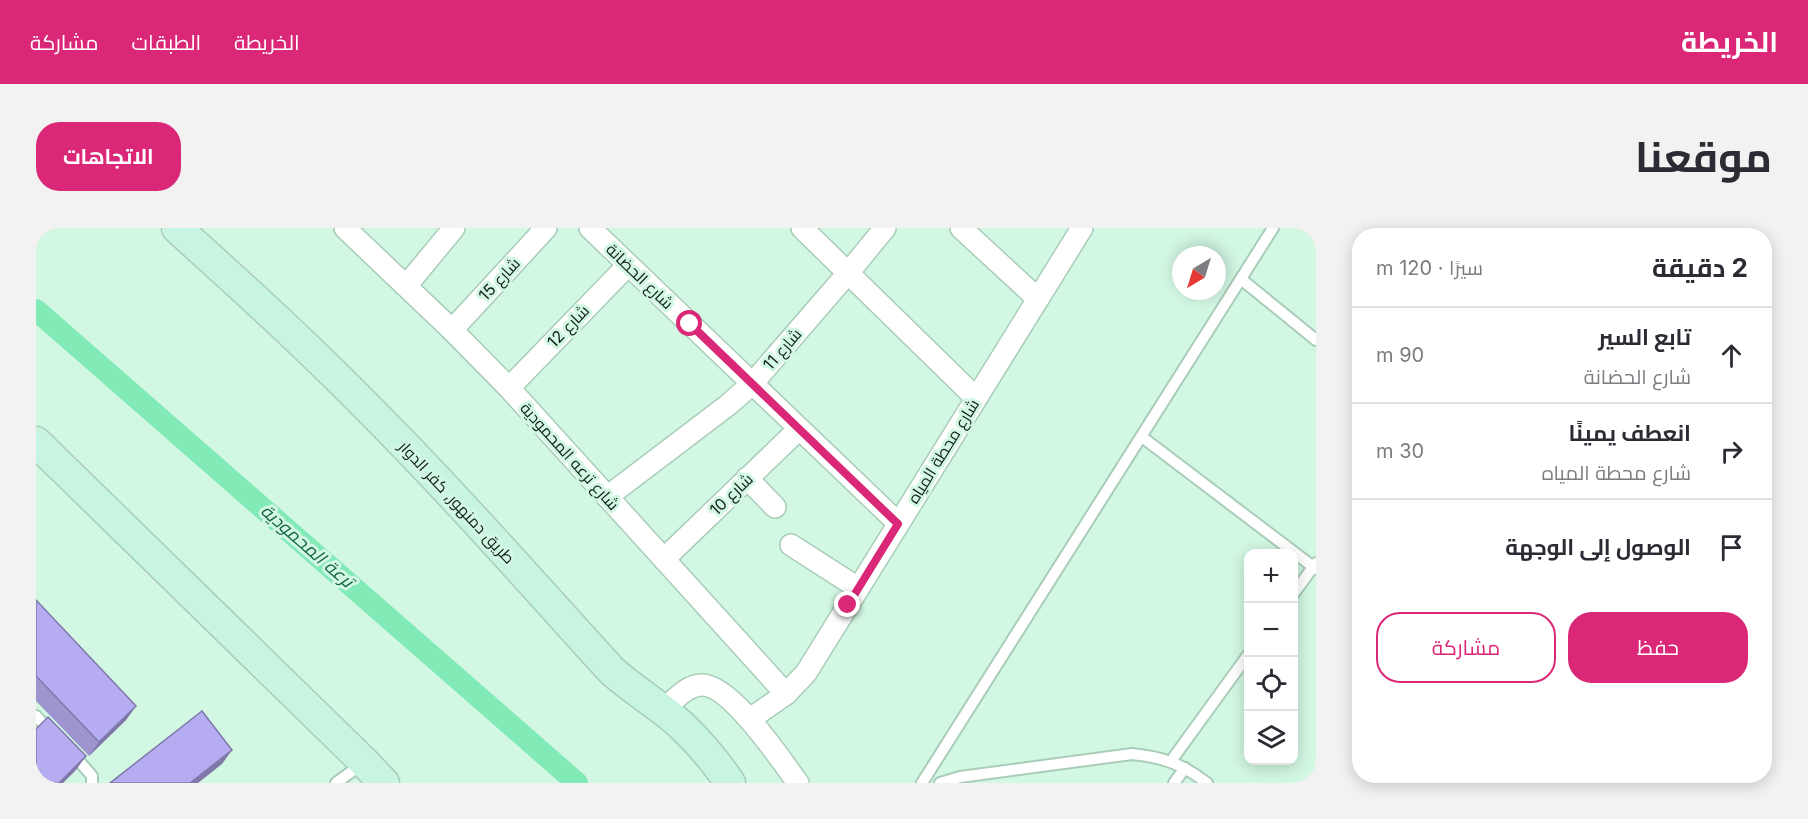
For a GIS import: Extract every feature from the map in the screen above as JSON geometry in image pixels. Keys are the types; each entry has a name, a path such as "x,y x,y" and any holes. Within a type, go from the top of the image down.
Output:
{"main road":[{"name":"طريق دمنهور, كفر الدوار","path":"177,228 358,397 611,670 681,725 730,783"},
{"path":"36,442 374,772"}],"street":[{"name":"شارع ترعه المحمودية","path":"345,228 509,388 786,694"},
{"path":"406,286 454,228"},
{"name":"شارع 15","path":"452,330 546,228"},
{"name":"شارع الحضانة","path":"590,228 898,524"},
{"path":"802,228 976,398"},
{"name":"شارع 11","path":"608,497 752,384 885,228"},
{"path":"961,228 1038,299"},
{"name":"شارع محطة المياه","path":"750,719 786,694 806,673 1038,299 1078,230"},
{"name":"شارع 12","path":"509,388 628,265"},
{"name":"شارع 10","path":"664,559 799,429"},
{"path":"747,478 775,507"},
{"path":"791,545 858,588"},
{"path":"663,710 686,690 703,685 716,688 750,719 798,783"}],"lane":[{"path":"922,783 1273,228"},
{"path":"1240,279 1316,340"},
{"path":"1142,437 1315,566 1298,587"},
{"path":"1171,761 1247,657"},
{"path":"36,717 90,772 93,776 92,783"},
{"path":"940,783 960,777 1132,754 1171,761 1206,783"},
{"path":"1174,783 1185,768"},
{"path":"336,783 374,772"}],"building":[{"path":"36,600 136,706 99,742 36,676"},
{"path":"202,711 232,750 190,783 110,783"},
{"path":"48,717 86,756 59,783 36,783 36,729"}],"waterway":[{"name":"ترعة المحمودية","path":"36,310 577,783"}],"route":[{"path":"690,324 898,524 848,605"}]}
